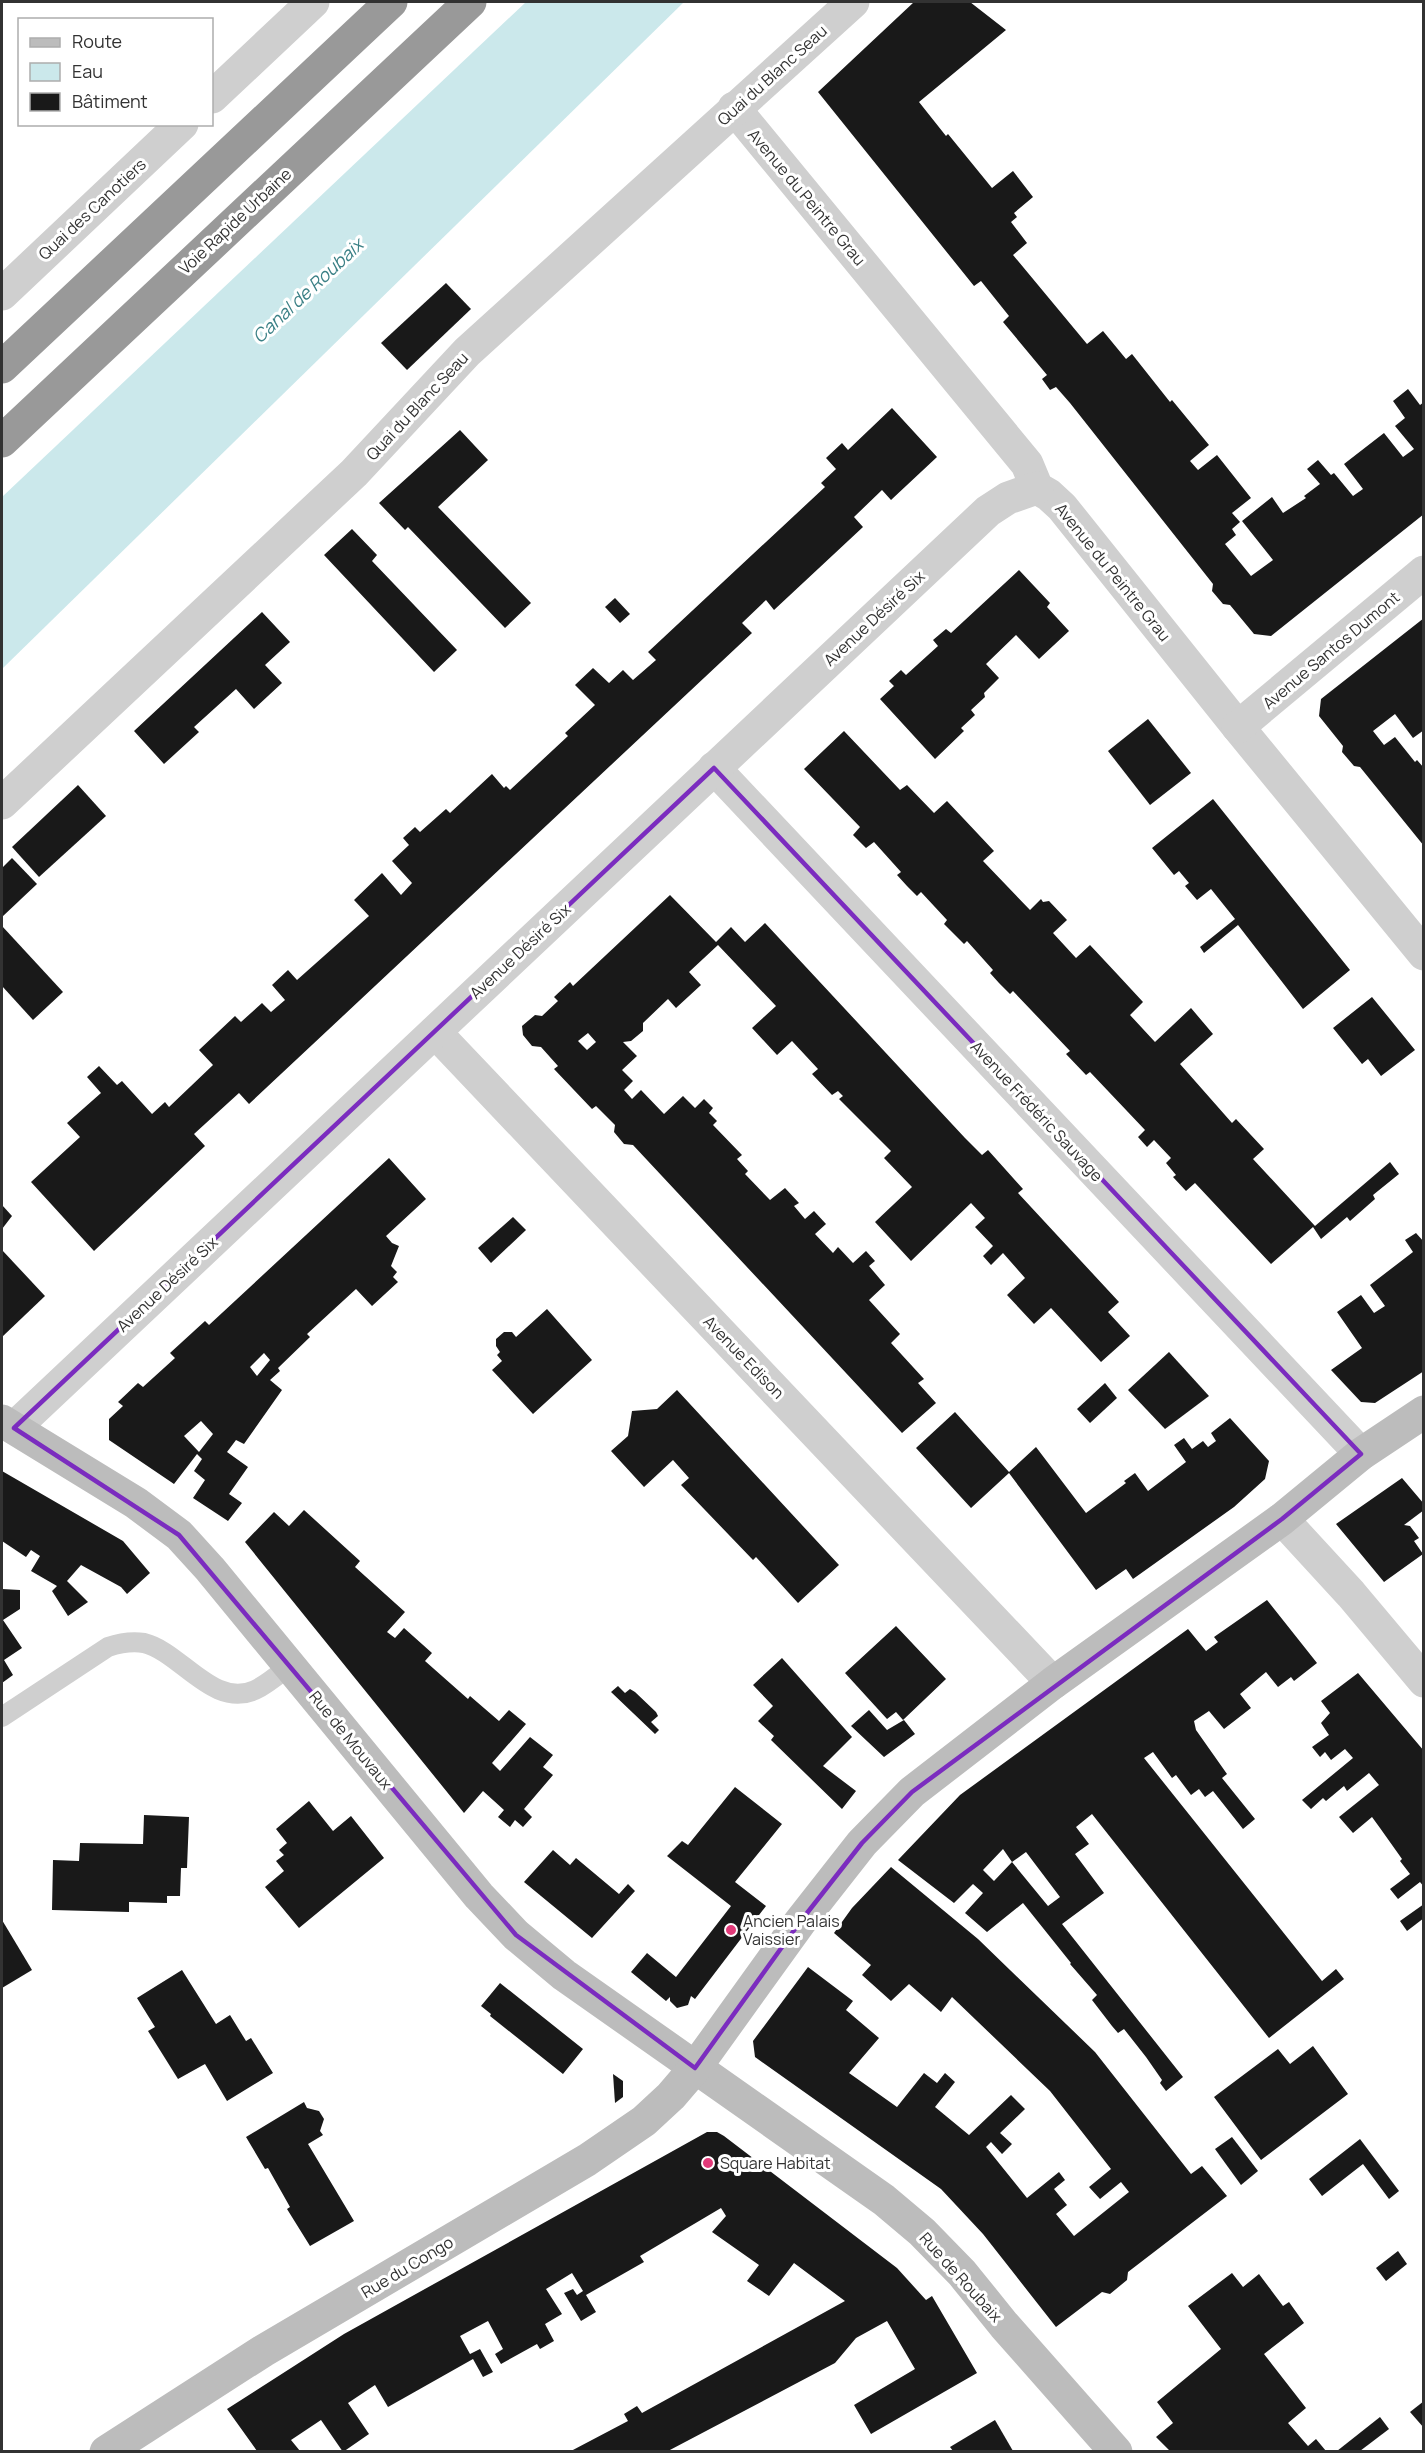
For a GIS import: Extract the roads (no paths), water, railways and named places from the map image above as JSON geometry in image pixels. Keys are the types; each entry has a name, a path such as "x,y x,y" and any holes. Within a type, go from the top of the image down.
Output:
{"highway":[{"path":"2,366 391,2"},
{"name":"Voie Rapide Urbaine","path":"2,441 470,2"}],"street":[{"path":"213,96 313,2"},
{"name":"Quai du Blanc Seau","path":"2,803 354,473 467,352 845,9"},
{"name":"Avenue du Peintre Grau","path":"734,108 1027,464 1037,488 1062,507 1424,954"},
{"name":"Quai des Canotiers","path":"2,294 180,126"},
{"name":"Avenue Désiré Six","path":"8,1425 435,1032 988,511 1008,498 1037,488"},
{"name":"Avenue Santos Dumont","path":"1238,727 1424,572"},
{"name":"Avenue Frédéric Sauvage","path":"714,768 1361,1454"},
{"name":"Avenue Edison","path":"435,1032 1053,1683"},
{"name":"Rue du Congo","path":"106,2451 263,2351 618,2141 644,2121 671,2096 695,2068 793,1930 862,1843 920,1785 1053,1683 1282,1519 1361,1454 1424,1412"},
{"name":"Rue de Mouvaux","path":"8,1425 136,1503 179,1535 210,1569 479,1896 516,1935 573,1982 695,2068"},
{"path":"1282,1519 1424,1681"},
{"name":"Rue de Roubaix","path":"695,2068 884,2200 922,2232 962,2273 1004,2325 1116,2451"}],"lane":[{"path":"2,1717 108,1647 119,1643 133,1642 159,1649 208,1683 231,1692 254,1690 289,1666"}],"water":[{"name":"Canal de Roubaix","path":"526,2 684,2 2,669 2,497"}],"place":[{"name":"Ancien Palais Vaissier","path":"731,1930"},
{"name":"Square Habitat","path":"708,2163"}]}
